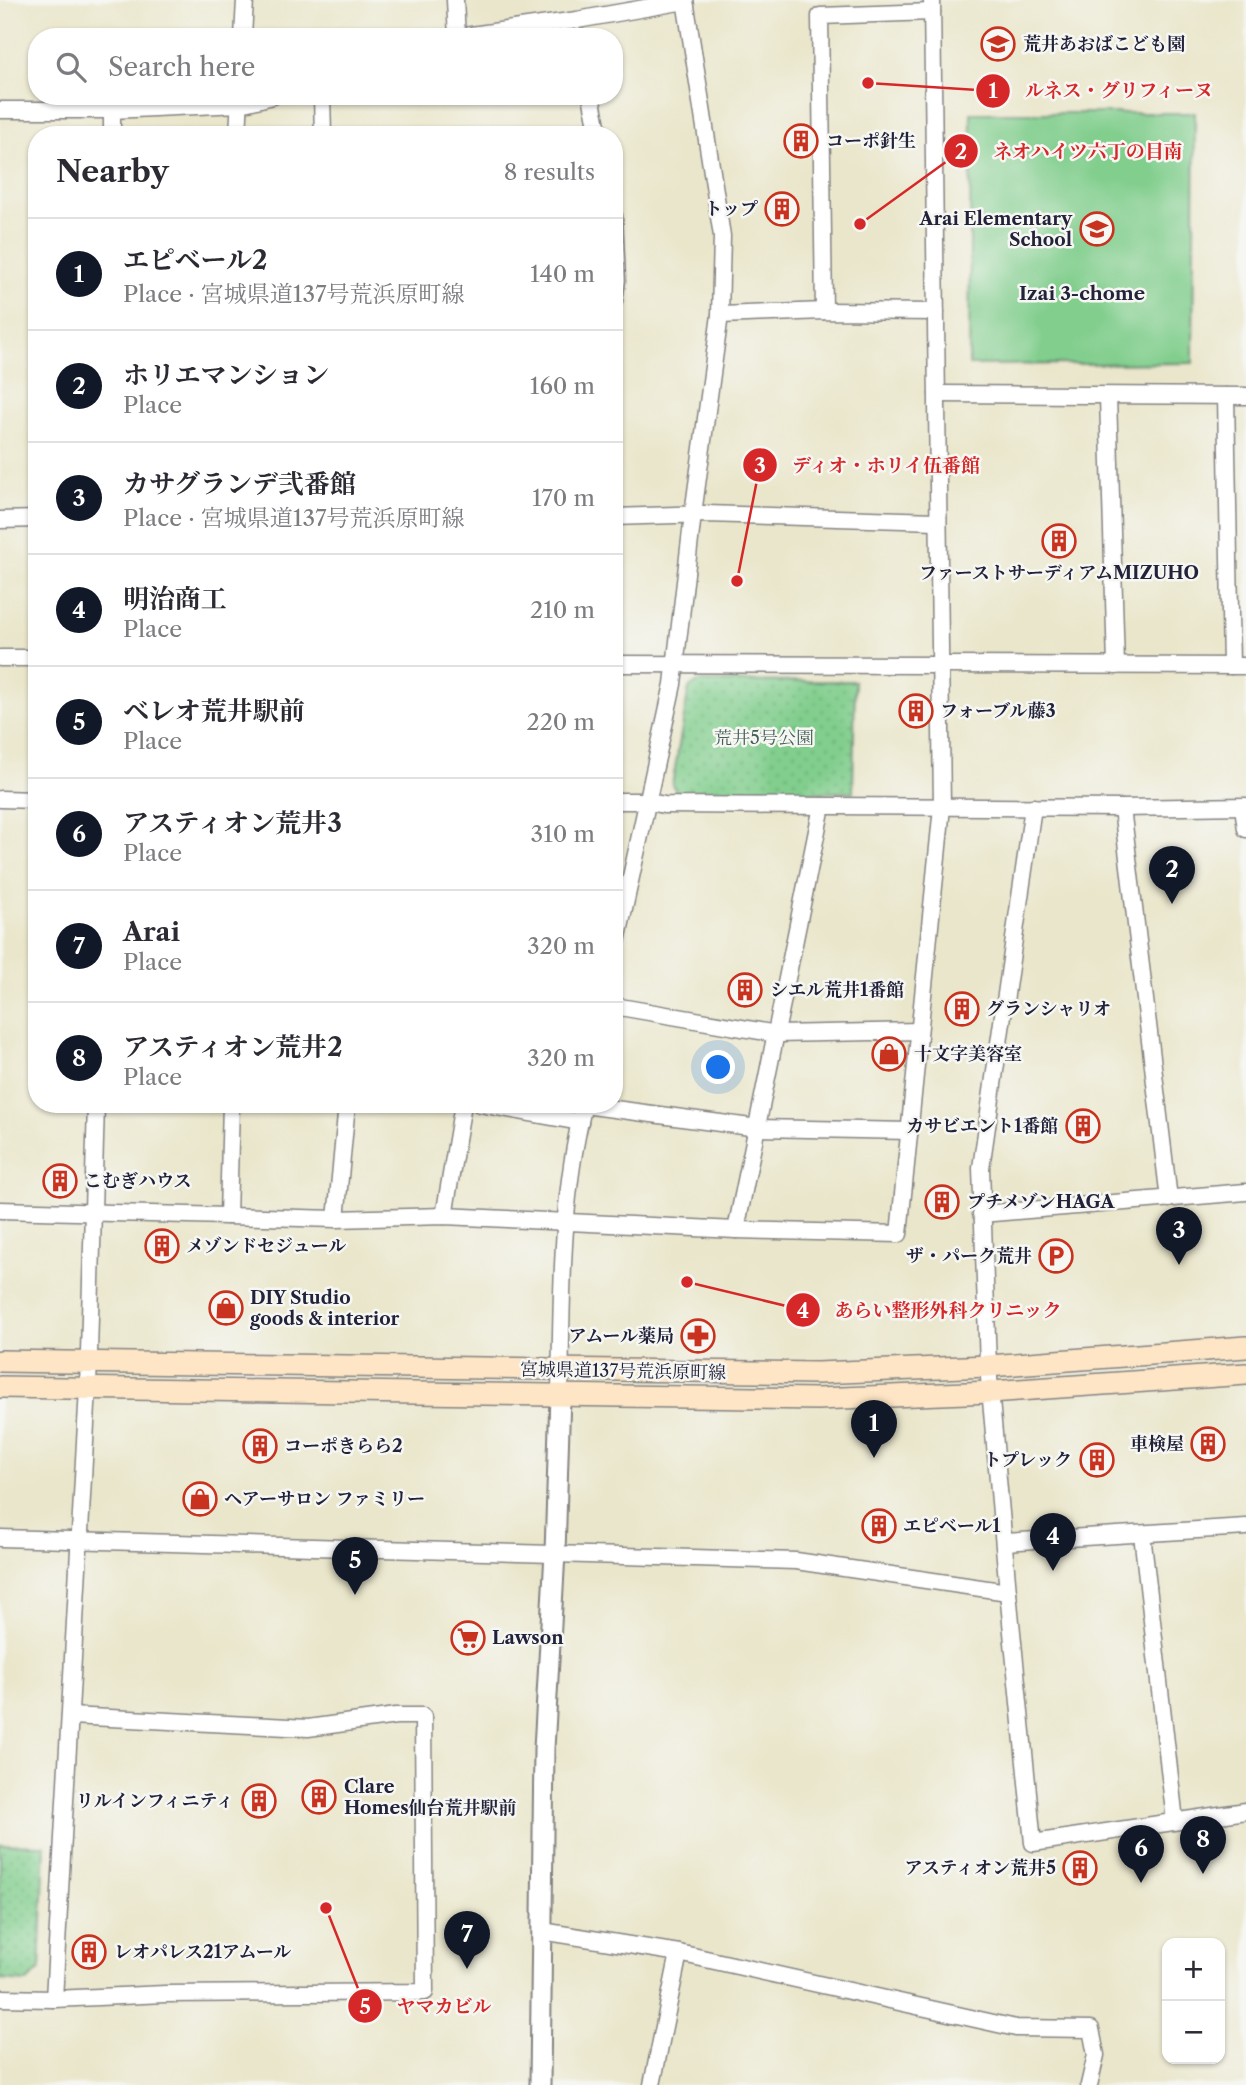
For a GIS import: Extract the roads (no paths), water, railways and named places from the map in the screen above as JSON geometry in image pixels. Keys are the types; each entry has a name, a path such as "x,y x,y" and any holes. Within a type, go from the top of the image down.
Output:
{"main road":[{"name":"宮城県道137号荒浜原町線","path":"0,1361 817,1373 988,1366 1246,1347"},
{"name":"宮城県道137号荒浜原町線","path":"0,1387 817,1399 991,1392 1246,1374"}],"street":[{"path":"243,28 245,0"},
{"path":"455,0 457,28"},
{"path":"521,28 685,0 722,236 720,315 676,664 623,912"},
{"path":"0,1210 336,1219 444,1216 736,1230 900,1234 942,807 932,6 820,16 824,311"},
{"path":"577,20 578,28"},
{"path":"0,110 112,110 176,105"},
{"path":"239,126 240,105"},
{"path":"322,105 323,126"},
{"path":"593,105 597,126"},
{"path":"112,110 112,126"},
{"path":"720,315 824,311 936,312"},
{"path":"937,394 1246,396"},
{"path":"1108,396 1116,666"},
{"path":"623,664 1238,666 1226,396"},
{"path":"623,517 693,514 937,521"},
{"path":"0,520 28,519"},
{"path":"0,658 28,658"},
{"path":"0,799 28,800"},
{"path":"623,802 646,801 664,805 942,807 1245,806 1246,829"},
{"path":"736,1230 822,806"},
{"path":"1033,807 981,1168 988,1366 1033,1843 1246,1811"},
{"path":"1122,808 1169,1199"},
{"path":"623,1008 777,1034 919,1031"},
{"path":"623,1110 758,1128 910,1131"},
{"path":"54,1999 88,1388 96,1113"},
{"path":"228,1216 231,1113"},
{"path":"336,1219 346,1113"},
{"path":"444,1216 461,1113"},
{"path":"530,1113 580,1122"},
{"path":"540,2085 544,1749 555,1553 564,1222 570,1170 582,1113"},
{"path":"981,1214 1246,1192"},
{"path":"1005,1542 1246,1527"},
{"path":"1142,1534 1175,1821"},
{"path":"0,1538 796,1561 1008,1592"},
{"path":"0,1998 425,1992 424,1716 396,1716 308,1728 70,1716"},
{"path":"542,1931 679,1953 1016,2028 1091,2029 1096,2055 1089,2085"},
{"path":"652,2085 679,1953"}],"place":[{"name":"荒井あおばこども園","path":"998,44"},
{"name":"ルネス・グリフィーヌ","path":"868,83"},
{"name":"コーポ針生","path":"801,141"},
{"name":"トップ","path":"782,209"},
{"name":"ネオハイツ六丁の目南","path":"860,224"},
{"name":"Arai Elementary School","path":"1097,229"},
{"name":"ファーストサーディアムMIZUHO","path":"1059,541"},
{"name":"ディオ・ホリイ伍番館","path":"737,581"},
{"name":"フォーブル藤3","path":"916,711"},
{"name":"ホリエマンション","path":"1172,904"},
{"name":"シエル荒井1番館","path":"745,990"},
{"name":"グランシャリオ","path":"962,1009"},
{"name":"十文字美容室","path":"889,1054"},
{"name":"カサビエント1番館","path":"1083,1126"},
{"name":"こむぎハウス","path":"60,1181"},
{"name":"プチメゾンHAGA","path":"942,1202"},
{"name":"メゾンドセジュール","path":"162,1246"},
{"name":"ザ・パーク荒井","path":"1056,1256"},
{"name":"カサグランデ弐番館","path":"1179,1265"},
{"name":"あらい整形外科クリニック","path":"687,1282"},
{"name":"DIY Studio goods & interior","path":"226,1308"},
{"name":"アムール薬局","path":"698,1336"},
{"name":"車検屋","path":"1208,1444"},
{"name":"コーポきらら2","path":"260,1446"},
{"name":"エピベール2","path":"874,1458"},
{"name":"トプレック","path":"1097,1460"},
{"name":"ヘアーサロン ファミリー","path":"200,1499"},
{"name":"エピベール1","path":"879,1526"},
{"name":"明治商工","path":"1053,1571"},
{"name":"ベレオ荒井駅前","path":"355,1595"},
{"name":"Lawson","path":"468,1638"},
{"name":"Clare Homes仙台荒井駅前","path":"319,1797"},
{"name":"リルインフィニティ","path":"259,1801"},
{"name":"アスティオン荒井5","path":"1080,1868"},
{"name":"アスティオン荒井2","path":"1203,1874"},
{"name":"アスティオン荒井3","path":"1141,1883"},
{"name":"ヤマカビル","path":"326,1908"},
{"name":"レオパレス21アムール","path":"89,1952"},
{"name":"Arai","path":"467,1969"}],"district":[{"name":"Izai 3-chome","path":"1082,293"}],"park label":[{"name":"荒井5号公園","path":"764,738"}]}
